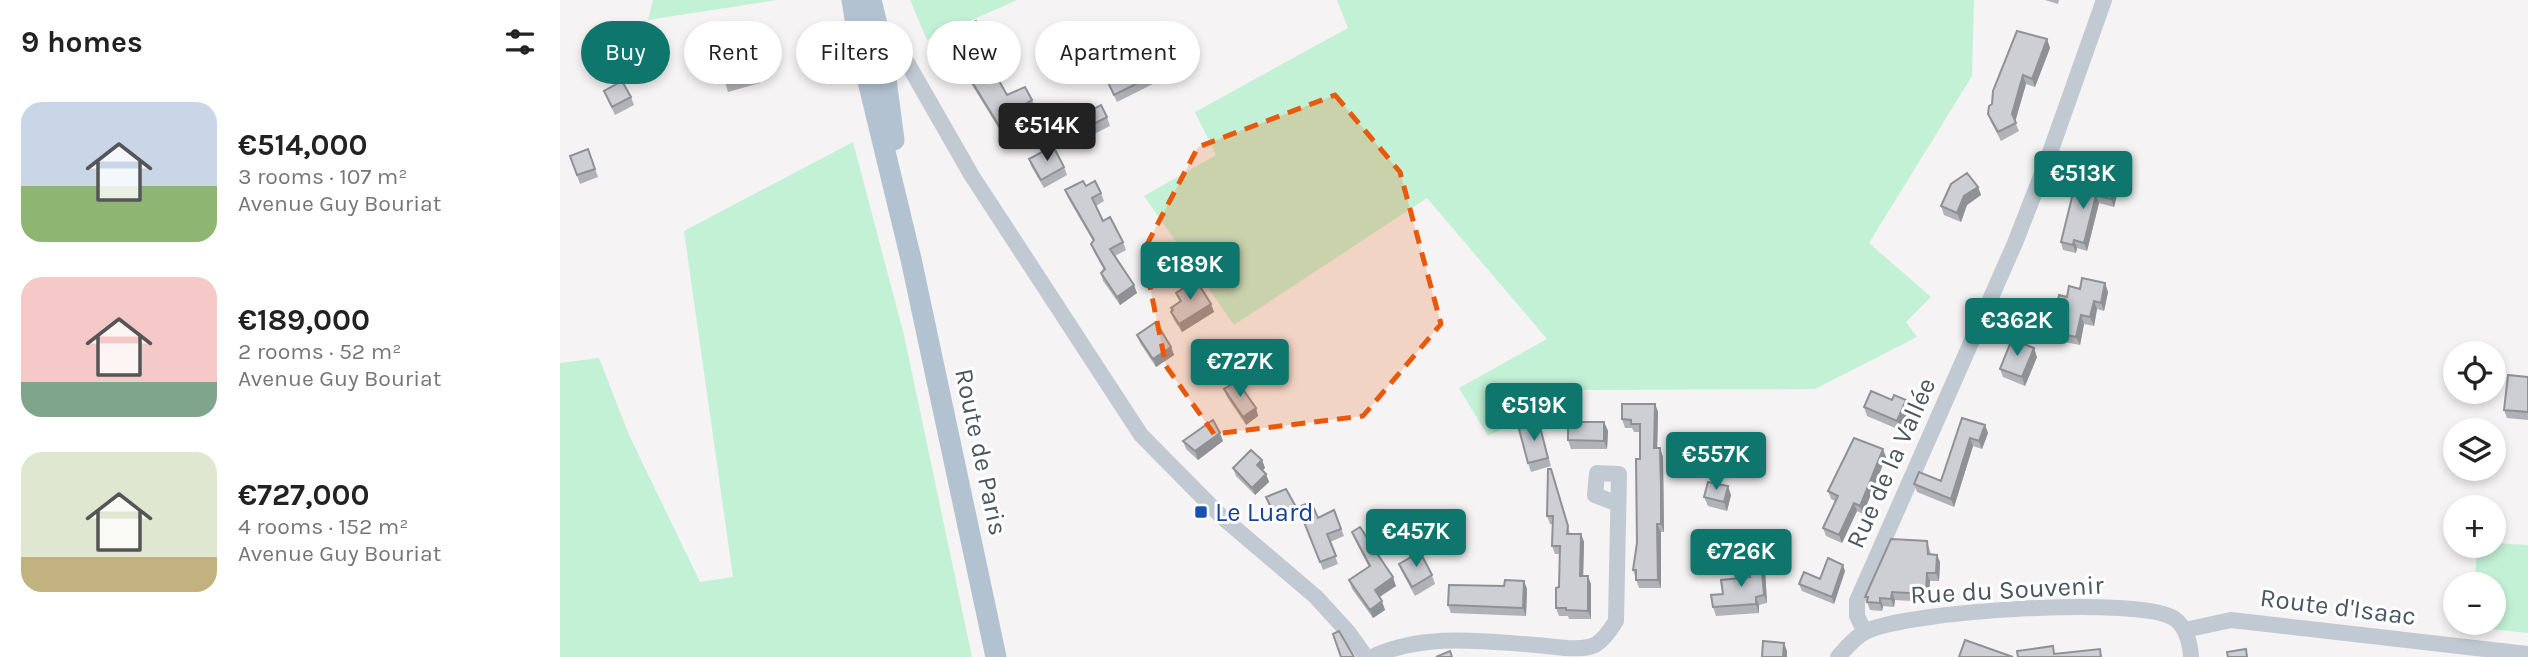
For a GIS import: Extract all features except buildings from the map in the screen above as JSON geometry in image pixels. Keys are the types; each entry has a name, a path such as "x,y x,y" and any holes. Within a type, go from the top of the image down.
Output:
{"main road":[{"name":"Route de Paris","path":"852,0 855,21"},
{"name":"Route de Paris","path":"871,0 876,21"},
{"name":"Route de Paris","path":"869,84 911,260 996,657"},
{"name":"Route de Paris","path":"887,84 911,260"}],"street":[{"name":"Rue de la Vallée","path":"1865,632 1857,616 1857,601 1978,329 2048,161 2104,0"},
{"path":"913,71 972,176 1141,435 1222,517 1324,605 1366,657"},
{"path":"1372,657 1418,643 1456,639 1573,648 1595,645 1616,621 1618,504"},
{"name":"Rue du Souvenir","path":"1838,657 1865,632 1897,622 1945,614 2075,608 2155,611 2175,619 2185,630"},
{"name":"Route d'Isaac","path":"2185,630 2231,620 2528,654"},
{"path":"2185,630 2191,657"}],"highlighted area":[{"path":"1335,95 1400,172 1441,324 1363,416 1214,434 1166,366 1143,252 1198,147"}],"green space":[{"path":"653,0 777,0 648,20"},
{"path":"910,0 1017,0 970,21 927,21 927,40"},
{"path":"1337,0 1974,0 1972,76 1869,243 1931,297 1906,322 1917,337 1815,389 1579,390 1488,436 1459,388 1547,339 1427,198 1234,325 1144,196 1216,155 1195,112 1348,28"},
{"path":"853,142 904,335 972,657 560,657 560,363 599,358 629,435 700,582 733,577 684,231"},
{"path":"2506,544 2528,545 2528,633 2506,631 2506,572 2476,572 2476,558 2506,558"}],"place":[{"name":"Le Luard","path":"1201,512"}]}
